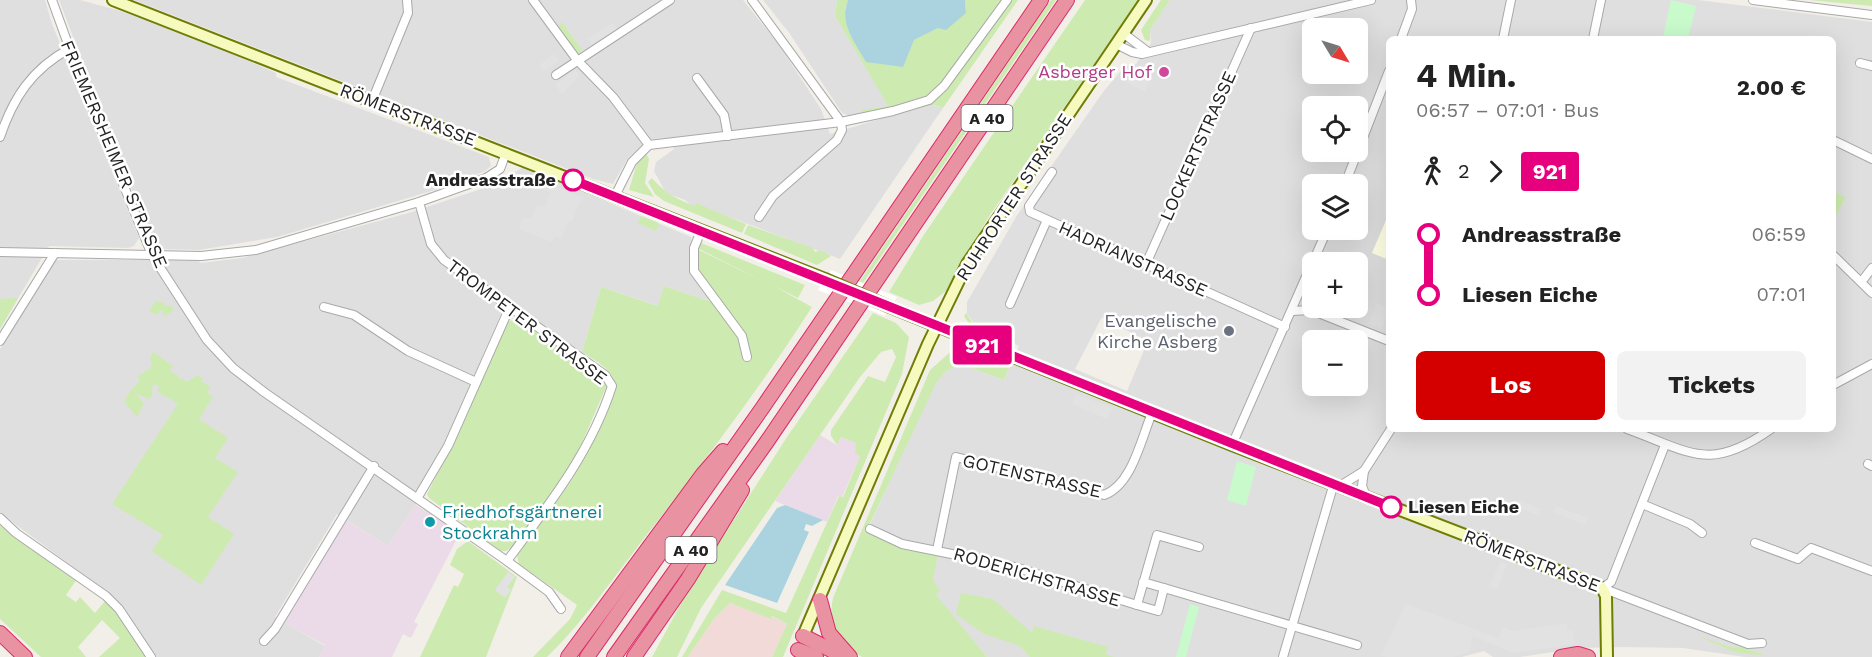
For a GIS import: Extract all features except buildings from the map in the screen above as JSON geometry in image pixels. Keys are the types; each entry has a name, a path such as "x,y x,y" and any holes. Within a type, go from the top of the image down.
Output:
{"highway":[{"name":"A 40","path":"587,657 763,407 1041,0"},
{"name":"A 40","path":"614,657 766,443 1066,0"},
{"path":"568,657 703,474 763,407"},
{"path":"634,657 730,513 766,443"},
{"path":"646,657 676,597"},
{"path":"820,600 829,633 847,657"},
{"path":"558,657 607,604"},
{"path":"0,633 25,657"},
{"path":"803,636 847,657"},
{"path":"798,650 816,657"},
{"path":"1561,657 1578,654 1588,657"}],"street":[{"name":"FRIEMERSHEIMER STRASSE","path":"52,0 69,49 152,255 207,340 233,368 264,392 374,466 507,561 549,592 561,609"},
{"name":"RÖMERSTRASSE","path":"113,0 825,279 1232,445 1748,644 1762,643"},
{"path":"372,101 408,13 407,0"},
{"path":"533,0 577,60 613,97 649,146"},
{"path":"556,75 670,0"},
{"path":"753,0 841,122 842,130 837,140 773,196 759,217"},
{"path":"615,196 632,162 649,146 841,122 893,111 937,95 1007,0"},
{"name":"RUHRORTER STRASSE","path":"803,636 937,326 967,264 1146,0"},
{"path":"1116,44 1132,52 1148,52 1371,0"},
{"path":"1402,36 1412,9 1411,0"},
{"path":"1504,36 1511,0"},
{"path":"1594,36 1601,0"},
{"path":"1753,0 1872,15"},
{"name":"LOCKERTSTRASSE","path":"1146,264 1251,28"},
{"path":"1123,33 1148,52"},
{"path":"0,137 10,111 26,83 54,57 69,49"},
{"path":"1860,63 1872,66"},
{"path":"697,78 724,115 728,136"},
{"path":"1349,174 1386,79"},
{"path":"1836,141 1872,159"},
{"path":"0,252 201,256 256,250 419,202 492,175 500,169 506,153"},
{"name":"HADRIANSTRASSE","path":"1052,172 1028,210 1285,327"},
{"name":"TROMPETER STRASSE","path":"419,202 431,244 444,260 509,309 605,375 612,386 589,441 564,484 507,561"},
{"name":"HADRIANSTRASSE","path":"1010,304 1047,220"},
{"path":"702,231 694,248 693,271 742,336 747,357"},
{"path":"0,342 55,253"},
{"path":"1836,258 1872,293"},
{"path":"1862,281 1872,268"},
{"path":"1232,445 1302,288"},
{"path":"324,307 354,315 408,351 476,382"},
{"path":"418,497 448,446 509,309"},
{"path":"1292,311 1311,310 1386,340"},
{"path":"1836,383 1872,364"},
{"name":"GOTENSTRASSE","path":"937,550 956,457 1104,495 1115,491 1124,481 1152,413"},
{"path":"1366,496 1362,486 1364,471 1389,432"},
{"path":"1638,432 1695,455 1722,455 1742,448 1766,432"},
{"path":"1607,657 1606,596 1602,588 1611,582 1665,444"},
{"path":"264,641 275,629 374,466"},
{"path":"1283,657 1337,484 1364,471"},
{"path":"1642,504 1690,524 1702,533"},
{"path":"0,518 106,596 125,618 151,657"},
{"name":"RODERICHSTRASSE","path":"870,529 902,544 1011,566 1158,611 1164,588"},
{"name":"RODERICHSTRASSE","path":"1137,605 1157,535 1199,547"},
{"path":"1755,543 1798,559 1811,548 1872,572"},
{"name":"RODERICHSTRASSE","path":"1143,582 1357,645"}],"shaded area":[{"path":"0,0 45,0 52,24 139,238 134,246 128,248 49,246 0,329"},
{"path":"59,0 80,0 117,10 194,37 276,73 276,77 489,157 491,166 455,184 277,237 199,250 162,249 151,240"},
{"path":"134,0 743,0 779,45 821,109 830,134 930,104 943,108 840,259 698,205 695,209 685,200 666,193 654,171 656,162 674,149 672,138 651,139 642,145 628,158 613,184 593,179"},
{"path":"763,0 837,0 835,16 890,109 852,117 842,113 790,34"},
{"path":"1170,0 1698,0 1872,22 1872,657 1745,657 1683,648 1623,647 1579,648 1520,657 1493,657 1484,651 1462,657 987,657 935,595 902,548 866,533 935,383 945,372 960,364 1004,380 1019,346 978,328 967,314 967,302 1016,217 1103,92 1125,66 1136,64 1151,43 1150,30","holes":["1102,317 1143,339 1145,348 1127,391 1075,369"]},
{"path":"612,23 617,29 593,46 588,39"},
{"path":"554,54 559,60 544,72 539,65"},
{"path":"1158,60 1145,91 1126,83 1132,68"},
{"path":"575,70 580,75 562,94 555,85"},
{"path":"524,167 691,237 690,272 712,302 664,286 659,306 601,287 582,352 506,302 445,443 418,489 416,505 388,546 337,514 275,617 325,646 319,657 156,657 114,597 0,513 0,349 53,262 57,260 197,260 201,263 242,258 412,212 487,187"},
{"path":"545,183 582,197 572,222 568,221 562,239 555,236 552,242 519,229 523,217 531,219 536,205 545,207 550,192 542,189"},
{"path":"1386,220 1386,259 1372,253"},
{"path":"1377,303 1386,307 1386,317 1382,329 1369,323"},
{"path":"1076,394 1112,408 1107,419 1072,404"},
{"path":"820,435 837,445 841,437 857,443 860,456 842,497 838,496 827,522 775,501"},
{"path":"1519,501 1541,509 1538,515 1516,507"},
{"path":"416,505 460,533 414,622 418,624 411,638 403,634 392,657 319,657 325,645 283,622 346,520 388,546"},
{"path":"1556,506 1588,518 1585,525 1553,512"},
{"path":"1501,562 1507,564 1497,589 1489,586"},
{"path":"508,572 515,577 507,587 511,590 505,598 495,590"},
{"path":"730,603 770,618 771,616 787,624 772,657 688,657 714,619"},
{"path":"1406,604 1499,638 1503,627 1513,631 1566,623 1567,631 1573,630 1575,644 1513,653 1473,636 1469,652 1453,657 1386,657 1381,655"}],"green space":[{"path":"837,0 848,0 845,9 914,40 966,13 965,0 1018,0 943,108 934,105 911,110 929,101 927,96 890,109 863,113 862,110 888,106 835,16"},
{"path":"1051,0 1056,0 863,283 860,281"},
{"path":"1085,0 1138,0 988,218 946,291 933,301 919,305 889,292 925,233"},
{"path":"1161,0 1170,0 1150,30 1150,41 1145,40 1141,30"},
{"path":"1671,0 1696,6 1689,36 1663,36"},
{"path":"1809,0 1872,0 1872,6"},
{"path":"562,22 582,50 577,54 557,27"},
{"path":"646,153 649,159 645,183 654,197 629,190 637,163"},
{"path":"652,178 666,191 681,200 694,206 696,203 746,224 742,233 664,201 655,194 648,182"},
{"path":"1836,193 1846,197 1836,215"},
{"path":"641,216 659,223 656,231 638,223"},
{"path":"748,225 813,248 815,252 820,250 831,256 817,265 744,234"},
{"path":"701,243 805,285 798,298 772,285 812,307 732,424 586,614 547,657 533,657 570,619 577,605 519,564 517,555 573,478 614,395 614,380 611,374 601,364 582,352 601,287 658,306 664,286 712,302 718,300 697,267 699,250 769,284 697,248"},
{"path":"18,298 0,329 0,299"},
{"path":"156,301 164,303 164,306 171,306 174,310 164,317 162,309 156,315 149,310"},
{"path":"873,313 896,323 909,337 902,374 783,657 772,657 787,624 772,616 771,619 730,603 714,619 688,657 682,657 722,590 786,613 839,496 843,497 860,456 855,453 856,443 841,437 837,445 831,436 831,430 868,376 885,382 896,357 892,349 881,352 860,377 701,608 677,657 652,657 685,596 787,437"},
{"path":"966,313 972,322 978,324 980,321 990,326 991,334 970,325 964,316"},
{"path":"515,319 522,321 597,374 607,385 574,461 548,501 513,546 506,551 501,551 429,498 427,494 451,448 506,323"},
{"path":"992,326 1017,339 1014,344 998,335 992,335"},
{"path":"956,347 1009,368 1004,380 960,364 945,372 936,383 866,532 902,548 938,555 933,580 940,591 936,595 987,657 862,657 848,646 837,632 832,616 833,598 930,370"},
{"path":"153,352 173,366 170,371 179,376 178,380 181,378 187,382 197,375 203,378 201,381 210,387 207,393 213,397 199,419 228,438 215,458 238,472 208,517 234,534 201,585 152,551 163,535 112,504 178,404 157,391 159,387 157,384 151,387 153,393 149,399 136,394 144,403 137,417 124,401 140,381 137,377 150,368 152,363 150,357"},
{"path":"1237,461 1256,467 1246,506 1227,500"},
{"path":"0,522 77,579 66,595 76,602 80,597 95,613 106,600 115,609 147,657 99,657 120,638 102,620 78,647 86,657 41,657 0,619"},
{"path":"468,541 517,577 486,657 420,657 454,585 458,587 464,574 450,565 457,549"},
{"path":"961,593 993,599 1032,633 1034,626 1108,647 1105,654 1114,657 1030,657 1020,646 984,634 956,614"},
{"path":"1190,604 1199,607 1186,657 1176,657"},
{"path":"1696,635 1734,648 1740,646 1767,656 1734,652"}],"water":[{"path":"848,0 965,0 966,13 946,30 938,28 914,40 903,67 866,62 847,25 845,17"},
{"path":"785,505 823,520 812,526 806,524 804,530 809,532 777,603 725,585 777,508"}],"pier":[{"path":"831,270 897,297 885,316 818,290"}],"bus line":[{"name":"921","path":"573,180 1391,507"}],"place":[{"name":"Asberger Hof","path":"1164,72"},
{"name":"Andreasstraße","path":"573,180"},
{"name":"Evangelische Kirche Asberg","path":"1229,331"},
{"name":"Liesen Eiche","path":"1391,507"},
{"name":"Friedhofsgärtnerei Stockrahm","path":"430,522"}]}
